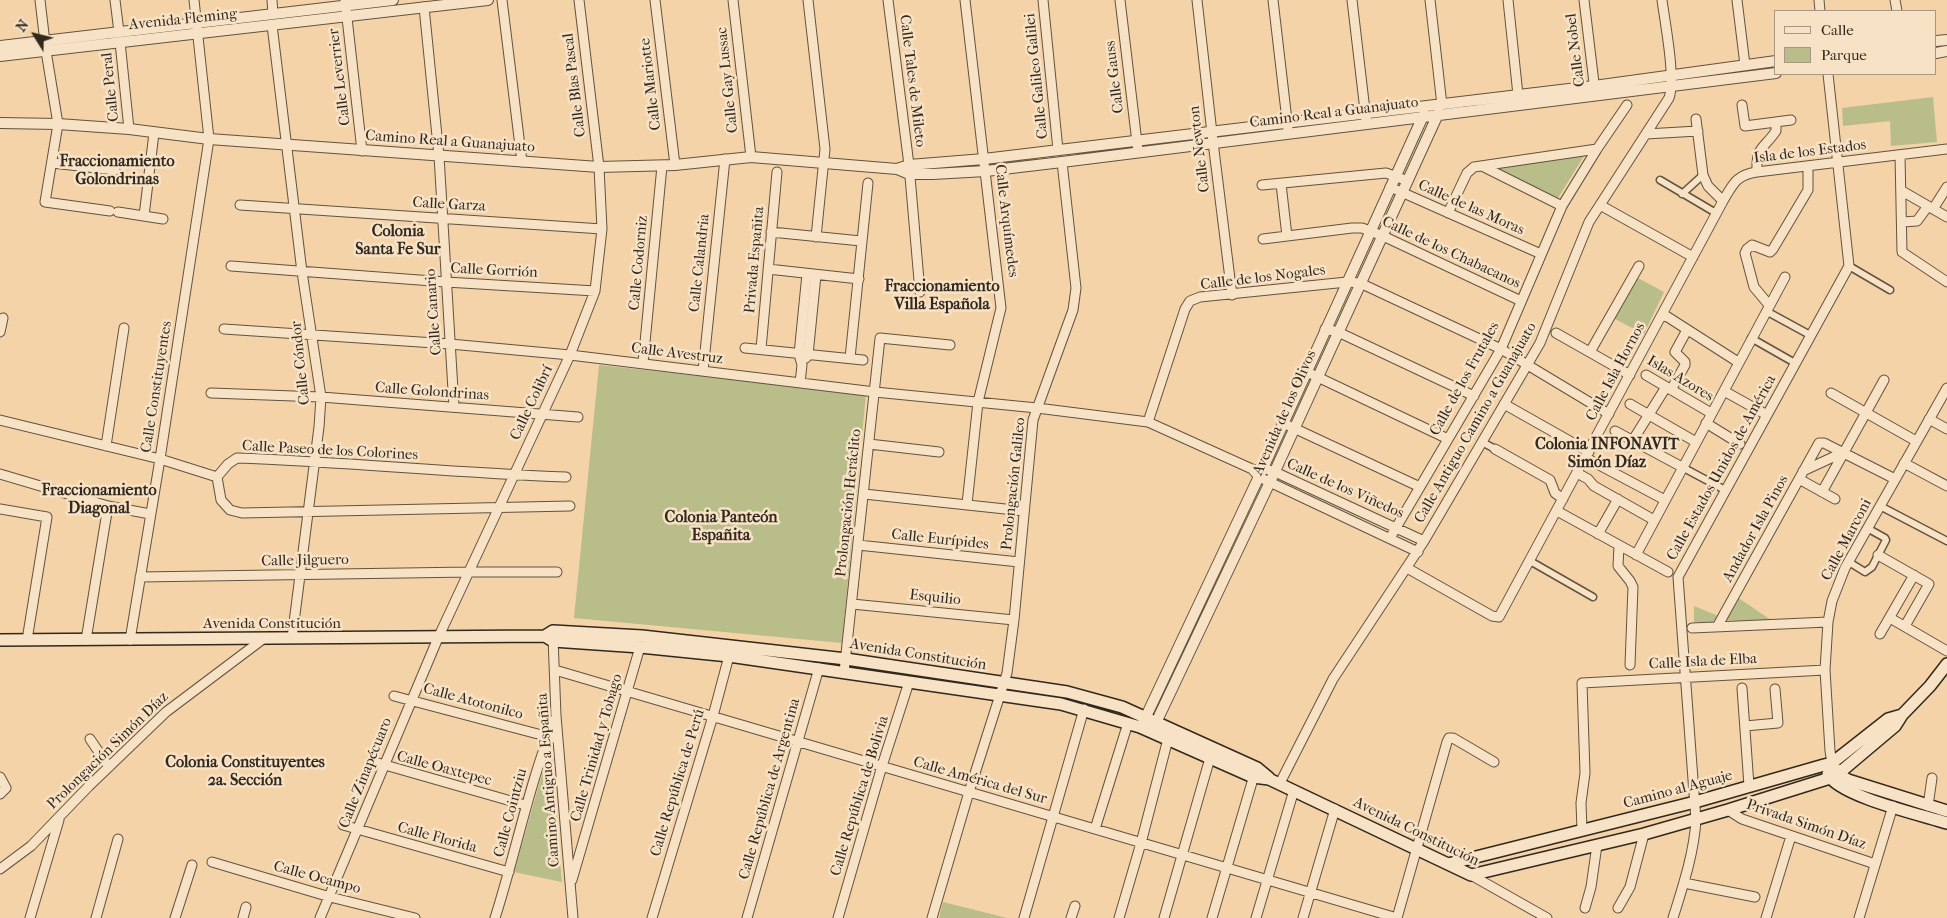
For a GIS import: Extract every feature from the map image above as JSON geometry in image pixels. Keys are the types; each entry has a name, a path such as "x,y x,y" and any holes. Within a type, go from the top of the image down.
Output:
{"main road":[{"name":"Avenida Constitución","path":"550,636 819,668 1061,704 1128,723 1143,722"},
{"name":"Avenida Constitución","path":"0,640 642,636 846,659 1066,692 1122,707 1143,722 1294,790 1471,874"},
{"name":"Camino al Aguaje","path":"1471,874 1696,820 1834,776 1895,726 1902,715 1946,668"},
{"name":"Camino al Aguaje","path":"1448,864 1695,802 1829,760 1888,719 1902,715"},
{"name":"Avenida Constitución","path":"1154,727 1168,740 1210,758 1255,772"},
{"path":"1829,760 1839,785 1863,797 1947,822"},
{"path":"1834,776 1947,811"}],"street":[{"path":"40,0 45,46 58,124 45,202 164,219"},
{"name":"Calle Peral","path":"115,0 129,129"},
{"name":"Calle Constituyentes","path":"130,640 209,139 194,0"},
{"path":"272,0 273,14"},
{"name":"Avenida Fleming","path":"0,56 45,46 197,28 345,3 393,0"},
{"name":"Avenida Fleming","path":"197,28 272,25 488,0"},
{"path":"502,0 522,162"},
{"name":"Calle Blas Pascal","path":"579,0 599,167"},
{"name":"Calle Mariotte","path":"655,0 675,165"},
{"name":"Calle Gay Lussac","path":"733,0 751,156"},
{"path":"808,0 825,149 825,164 816,236"},
{"name":"Calle Tales de Mileto","path":"888,0 909,170 920,292"},
{"name":"Calle Arquímedes","path":"965,0 1001,308 978,402 967,504"},
{"name":"Calle Galileo Galilei","path":"1044,0 1058,150"},
{"name":"Calle Gauss","path":"1120,0 1137,146"},
{"name":"Calle Newton","path":"1197,0 1232,295"},
{"path":"1273,0 1288,128"},
{"path":"1352,0 1366,124"},
{"path":"1430,0 1442,105"},
{"path":"1508,0 1518,95"},
{"name":"Calle Nobel","path":"1584,0 1595,91"},
{"path":"1662,0 1671,81"},
{"path":"1738,0 1745,65"},
{"name":"Calle Leverrier","path":"345,3 362,151"},
{"name":"Calle Canario","path":"424,7 439,156 454,407"},
{"name":"Calle Cóndor","path":"272,25 302,272 320,397 319,427 292,638"},
{"name":"Avenida Fleming","path":"0,46 45,46"},
{"name":"Camino Real a Guanajuato","path":"1671,81 1745,65 1774,61"},
{"name":"Camino Real a Guanajuato","path":"909,170 1058,150 1137,146 1288,128 1366,124 1422,118 1671,81 1774,72"},
{"path":"1828,75 1849,266 1890,290"},
{"name":"Calle Antiguo Camino a Guanajuato","path":"1274,781 1332,678 1418,552 1540,343 1590,222 1669,98 1671,81"},
{"name":"Camino Real a Guanajuato","path":"1288,128 1366,112 1518,95 1595,91"},
{"name":"Avenida de los Olivos","path":"1154,727 1239,549 1442,105"},
{"name":"Calle de los Frutales","path":"1390,538 1501,349 1562,206 1627,105"},
{"path":"1742,105 1744,126 1790,120"},
{"name":"Avenida de los Olivos","path":"1143,722 1227,544 1258,471 1307,372 1427,106"},
{"path":"1696,119 1703,176 1708,186 1723,201"},
{"path":"1757,172 1756,157 1758,151 1776,132 1776,122"},
{"name":"Camino Real a Guanajuato","path":"0,123 58,124 129,129 209,139 599,167 662,166 751,156 909,170 986,171 1062,162 1137,146"},
{"path":"1646,134 1698,131"},
{"path":"144,216 154,133"},
{"path":"1448,213 1467,173 1474,167 1597,149"},
{"name":"Isla de los Estados","path":"1693,257 1723,201 1738,178 1746,174 1947,149"},
{"path":"1900,155 1903,222 1902,252 1947,282"},
{"name":"Calle Calandria","path":"703,371 725,159"},
{"name":"Prolongación Galileo","path":"932,918 969,792 1007,673 1014,620 1033,420 1073,310 1076,288 1062,162"},
{"path":"52,163 115,170"},
{"name":"Calle Codorniz","path":"644,363 662,166"},
{"path":"1481,166 1562,206"},
{"path":"1808,166 1808,190 1773,249 1770,252 1752,245 1745,253 1754,287 1768,308 1810,335"},
{"name":"Calle Colibrí","path":"438,638 570,355 595,291 602,229 599,167"},
{"name":"Privada Españita","path":"761,349 777,172"},
{"path":"1262,185 1386,173 1408,181"},
{"path":"1682,194 1703,176"},
{"path":"1660,180 1716,213"},
{"path":"850,358 868,183"},
{"path":"1281,184 1287,236"},
{"name":"Calle de las Moras","path":"1390,187 1541,254"},
{"path":"1903,222 1920,219 1947,187"},
{"path":"1902,191 1947,218"},
{"name":"Calle Garza","path":"240,205 602,229"},
{"path":"1600,205 1693,257"},
{"path":"1263,239 1352,228 1370,230"},
{"name":"Calle de los Chabacanos","path":"1370,230 1521,301"},
{"path":"772,232 861,241"},
{"name":"Calle Isla Hornos","path":"1407,568 1492,616 1500,617 1693,257"},
{"name":"Calle Gorrión","path":"232,266 595,291"},
{"path":"1590,352 1638,266"},
{"name":"Calle Estados Unidos de América","path":"1673,918 1684,883 1696,820 1678,577 1725,490 1744,446 1767,415 1849,266"},
{"path":"768,269 859,279"},
{"path":"800,383 811,274"},
{"path":"1636,555 1785,277"},
{"name":"Calle de los Nogales","path":"1148,422 1185,309 1190,301 1200,297 1347,282 1360,283"},
{"path":"1360,283 1501,349 1610,414"},
{"path":"1663,314 1738,362"},
{"path":"0,332 2,318"},
{"path":"106,446 124,328"},
{"path":"1325,329 1338,332 1474,396"},
{"name":"Calle Avestruz","path":"224,330 312,334 570,355 874,392 1037,408"},
{"path":"1633,440 1685,365 1685,362 1675,352 1687,330"},
{"path":"1556,333 1590,352 1632,371"},
{"name":"Prolongación Heráclito","path":"844,672 880,338 950,345"},
{"path":"1751,338 1795,362"},
{"path":"745,348 863,360"},
{"name":"Islas Azores","path":"1632,371 1646,375 1711,414"},
{"path":"1307,372 1448,439"},
{"path":"1822,492 1884,380"},
{"name":"Calle Marconi","path":"1829,760 1825,670 1828,622 1838,582 1947,388"},
{"path":"1724,391 1767,415"},
{"name":"Calle Golondrinas","path":"212,393 320,397 578,417"},
{"path":"1831,393 1916,441"},
{"path":"1618,397 1696,442"},
{"path":"1504,404 1587,455 1596,464 1665,500"},
{"name":"Calle de los Viñedos","path":"1037,408 1148,422 1272,477 1396,527 1424,541"},
{"path":"1929,419 1947,429"},
{"path":"0,420 160,459 218,477 221,500 230,510 242,513 570,506"},
{"path":"1283,423 1420,486"},
{"path":"1706,423 1744,446"},
{"path":"1604,424 1725,490"},
{"path":"1482,442 1550,480 1555,493 1563,499"},
{"name":"Andador Isla Pinos","path":"1717,627 1819,443 1824,443 1844,452"},
{"path":"869,444 938,452"},
{"path":"1834,499 1801,475 1844,452"},
{"path":"1844,452 1895,479"},
{"name":"Calle Paseo de los Colorines","path":"218,477 228,464 237,458 566,477"},
{"path":"1904,463 1947,486"},
{"path":"1588,479 1596,464"},
{"path":"1577,473 1588,479 1594,486 1654,520"},
{"path":"0,474 108,506 150,514"},
{"name":"Calle de los Viñedos","path":"1272,477 1418,552"},
{"path":"864,494 1024,511"},
{"path":"1598,534 1618,499"},
{"path":"86,640 108,506"},
{"path":"1880,506 1947,541"},
{"path":"0,509 47,517 27,640"},
{"path":"1557,511 1668,572"},
{"path":"1849,562 1865,572 1872,566 1886,540 1867,528"},
{"path":"1227,544 1239,549"},
{"name":"Calle Eurípides","path":"858,545 1019,562"},
{"path":"1619,546 1618,566 1633,587 1630,665"},
{"path":"1878,555 1929,584 1905,626"},
{"path":"1530,561 1593,597"},
{"name":"Calle Jilguero","path":"140,577 557,572"},
{"path":"1880,634 1914,575"},
{"name":"Esquilio","path":"852,604 1014,620"},
{"path":"1890,618 1947,652"},
{"path":"1692,628 1828,622"},
{"name":"Camino Antiguo a Españita","path":"550,636 555,670 556,716 573,918"},
{"name":"Calle Zinapécuaro","path":"320,918 438,638"},
{"name":"Prolongación Simón Díaz","path":"0,869 31,846 166,712 263,639"},
{"name":"Calle Trinidad y Tobago","path":"571,886 640,647"},
{"name":"Calle República de Perú","path":"652,918 713,716 729,656"},
{"name":"Calle República de Argentina","path":"747,918 819,668"},
{"name":"Calle América del Sur","path":"555,670 1397,918"},
{"name":"Calle Isla de Elba","path":"1582,830 1581,803 1585,773 1582,683 1825,670"},
{"name":"Calle República de Bolivia","path":"838,918 882,766 909,682"},
{"path":"1742,688 1749,786"},
{"path":"1744,726 1778,723 1775,689"},
{"name":"Calle Atotonilco","path":"394,696 558,739"},
{"path":"1024,918 1084,709"},
{"name":"Calle Cointziu","path":"495,918 509,872 525,805 556,716"},
{"path":"1095,829 1128,723"},
{"path":"1397,918 1449,738 1453,738 1494,762"},
{"path":"90,740 109,767"},
{"path":"1119,918 1168,740"},
{"path":"1164,918 1210,758"},
{"name":"Calle Oaxtepec","path":"371,761 525,805"},
{"path":"1212,918 1255,772"},
{"path":"0,777 6,788 0,794"},
{"path":"1928,806 1932,778"},
{"path":"1256,918 1294,790"},
{"path":"1859,918 1892,806"},
{"path":"1303,918 1335,809"},
{"name":"Privada Simón Díaz","path":"1728,810 1742,819 1875,864"},
{"path":"30,918 60,818"},
{"name":"Calle Florida","path":"343,825 509,872"},
{"path":"1618,908 1630,887 1644,834"},
{"path":"1766,918 1791,836"},
{"path":"96,918 118,839"},
{"path":"1585,908 1591,887 1597,845"},
{"name":"Calle Ocampo","path":"212,862 330,897 415,918"},
{"path":"175,918 192,865"},
{"name":"Avenida Constitución","path":"1471,874 1515,902 1546,918"},
{"path":"1684,883 1755,897"},
{"path":"1071,918 1075,906"},
{"path":"243,918 246,907"}],"green space":[{"path":"1933,97 1937,142 1891,146 1890,121 1843,126 1842,108"},
{"path":"1584,156 1558,198 1496,168"},
{"path":"1636,277 1664,292 1644,334 1613,318"},
{"path":"599,365 866,394 842,643 574,618"},
{"path":"1737,597 1774,622 1723,620"},
{"path":"1694,606 1718,616 1713,622 1694,622"},
{"path":"551,743 561,873 562,882 514,872"},
{"path":"943,902 1007,918 939,918"}],"district":[{"name":"Fraccionamiento Golondrinas","path":"117,171"},
{"name":"Colonia Santa Fe Sur","path":"398,241"},
{"name":"Fraccionamiento Villa Española","path":"942,296"},
{"name":"Colonia INFONAVIT Simón Díaz","path":"1607,454"},
{"name":"Fraccionamiento Diagonal","path":"99,500"},
{"name":"Colonia Panteón Españita","path":"721,527"},
{"name":"Colonia Constituyentes 2a. Sección","path":"245,772"}]}
